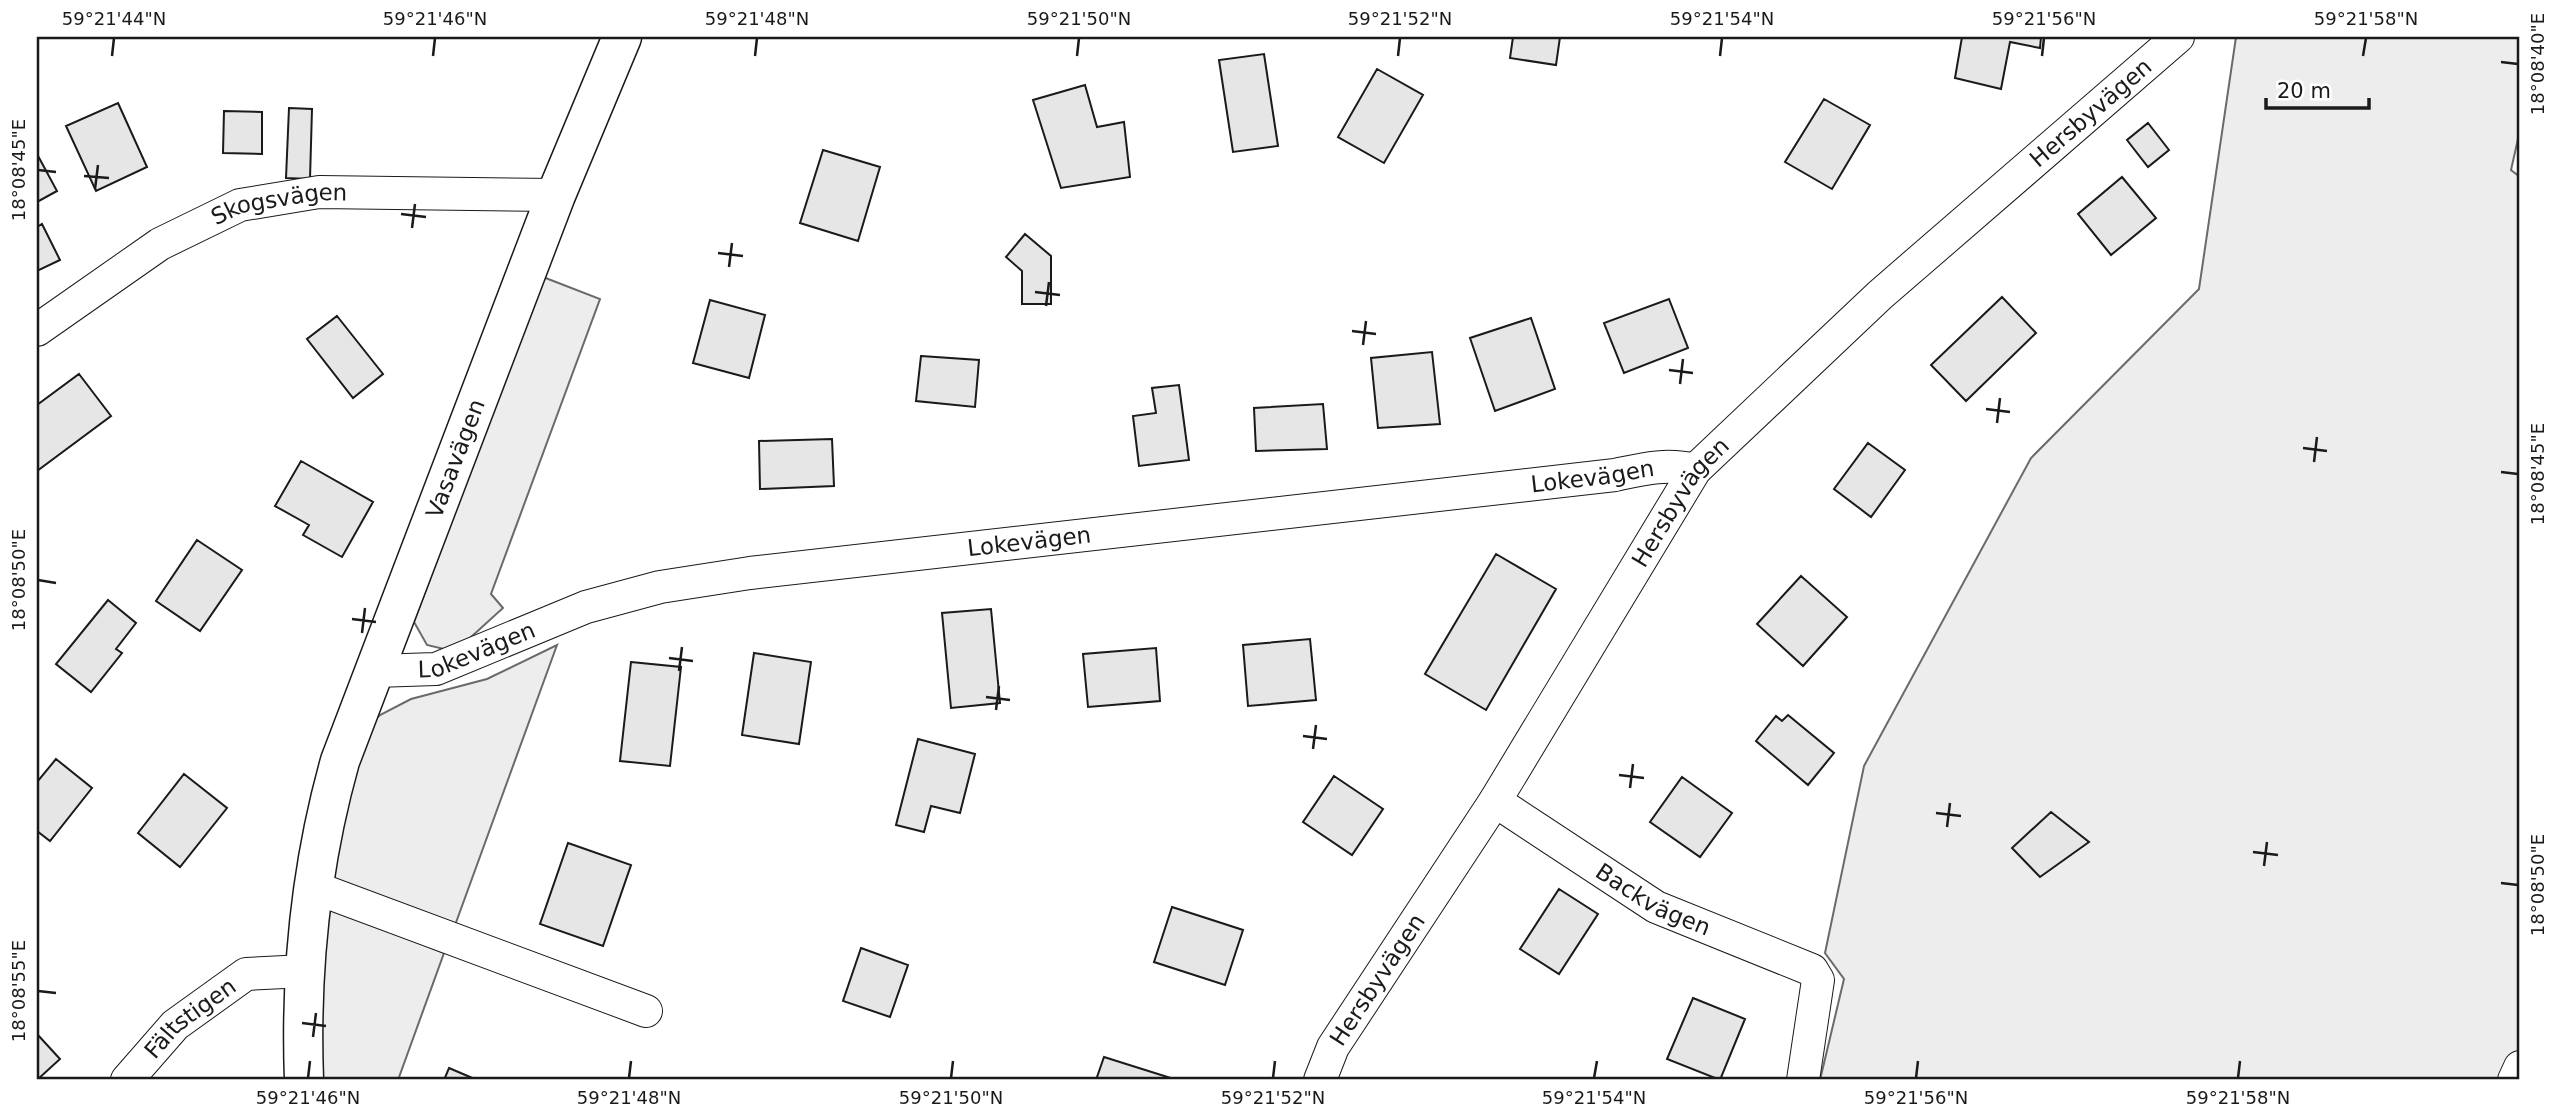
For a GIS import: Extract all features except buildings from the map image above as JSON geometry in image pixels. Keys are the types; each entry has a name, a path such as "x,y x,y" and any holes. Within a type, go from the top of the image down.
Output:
{"street":[{"name":"Vasavägen","path":"304,1080 305,971 313,887 328,804 340,761 556,195 622,37"},
{"name":"Hersbyvägen","path":"1320,1080 1333,1047 1495,801 1695,470 1880,295 2178,37"},
{"name":"Skogsvägen","path":"37,330 160,244 240,205 319,192 556,195"},
{"name":"Lokevägen","path":"375,671 436,669 586,607 660,587 750,573 1615,475 1655,466 1674,465 1695,470"},
{"name":"Backvägen","path":"1495,801 1656,907 1812,970 1818,980 1803,1080"},
{"path":"313,887 646,1011"},
{"name":"Fältstigen","path":"127,1080 175,1025 247,974 305,971"},
{"path":"2514,1080 2520,1067"}],"shaded area":[{"path":"2236,37 2520,37 2520,130 2511,170 2520,177 2520,1080 1820,1080 1844,979 1825,953 1864,766 2031,458 2199,289"},
{"path":"543,277 600,299 491,594 503,608 460,647 448,650 427,645 414,622"},
{"path":"557,645 454,928 340,887 333,876 334,850 366,728 380,715 411,699 487,679"},
{"path":"333,908 444,953 398,1080 319,1080 324,919"}]}
